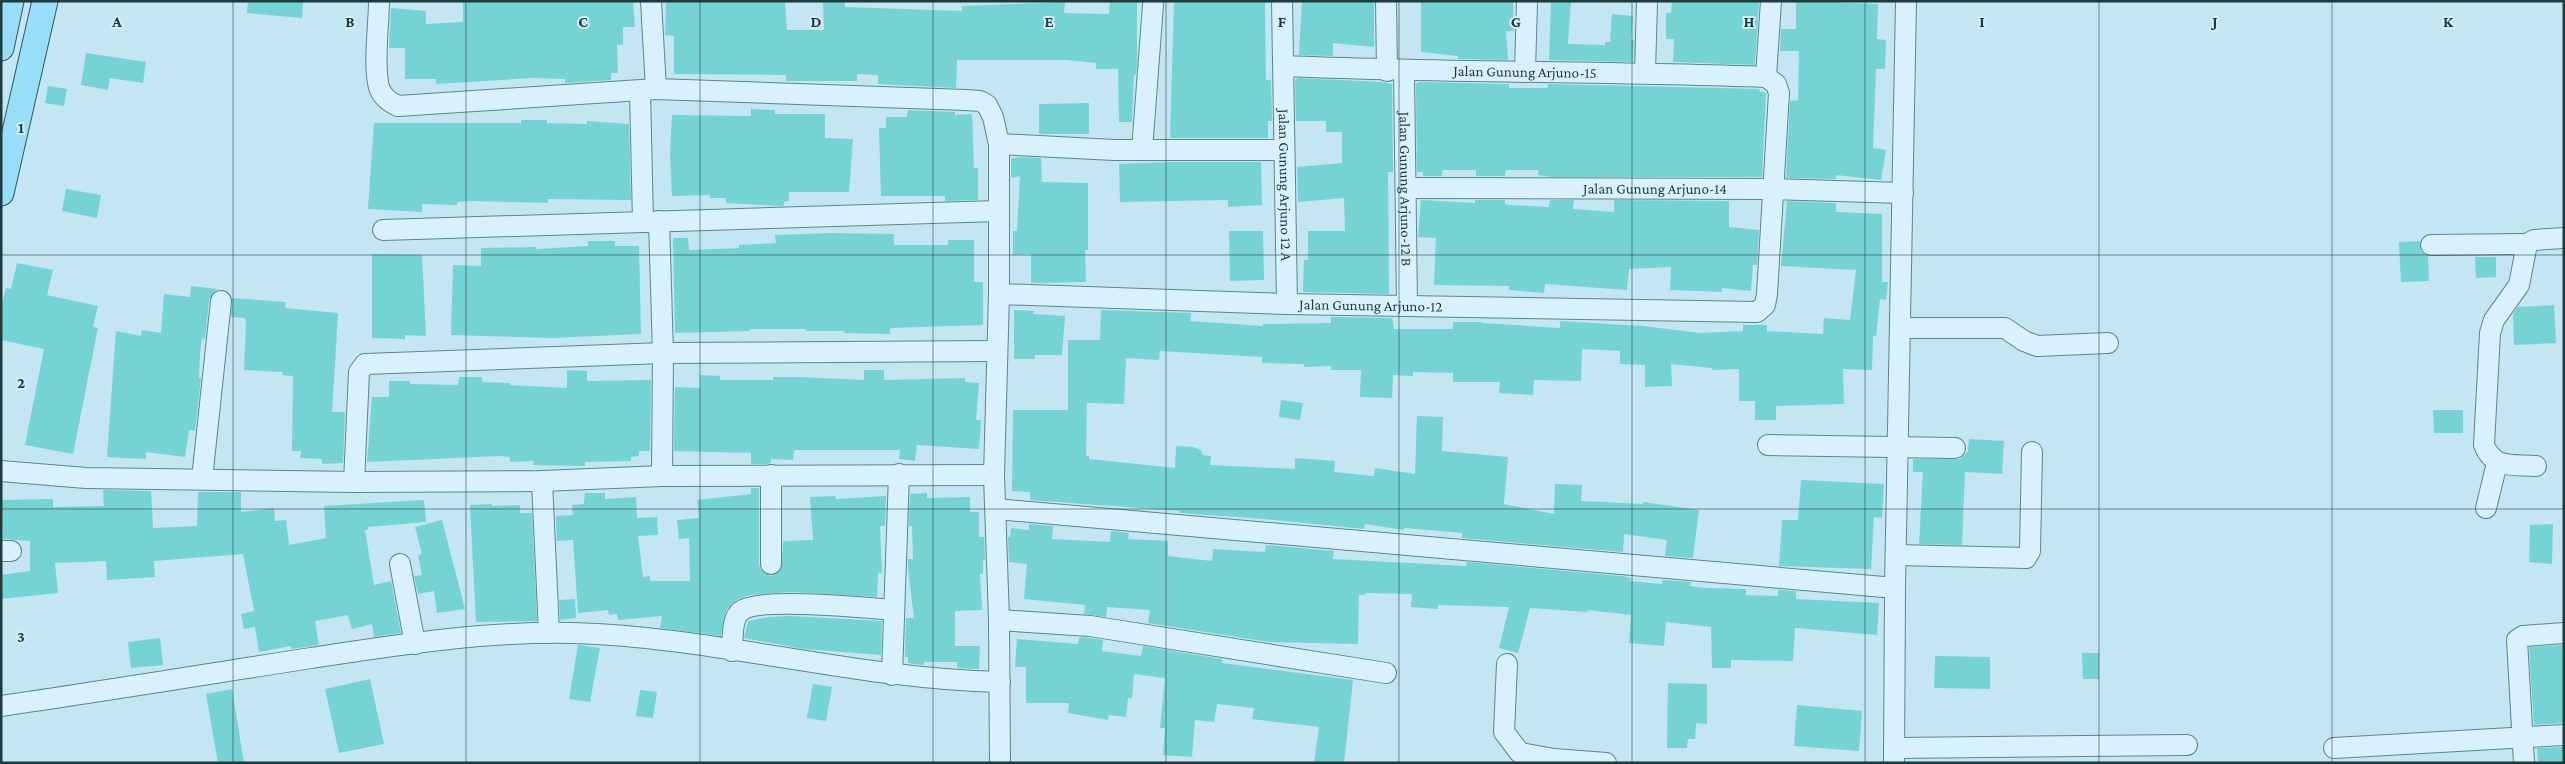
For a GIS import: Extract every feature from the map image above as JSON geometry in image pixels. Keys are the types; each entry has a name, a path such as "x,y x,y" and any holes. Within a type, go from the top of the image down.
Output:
{"main road":[{"path":"1,48 11,1"},
{"path":"2,189 44,1"}],"street":[{"path":"380,1 377,75 379,88 388,101 398,106 648,90 980,101 987,105 993,117 999,144 999,294 994,475 999,620 1000,763"},
{"path":"651,1 648,90 651,222 663,353 662,476"},
{"name":"Jalan Gunung Arjuno 12 A","path":"1282,1 1287,304"},
{"name":"Jalan Gunung Arjuno-12 B","path":"1386,1 1396,71 1406,188 1407,306"},
{"path":"1525,72 1527,1"},
{"path":"1645,73 1647,1"},
{"path":"1771,1 1766,77 1776,84 1779,93 1773,189"},
{"path":"1906,1 1895,588 1894,755 2187,745"},
{"path":"1142,150 1153,4"},
{"name":"Jalan Gunung Arjuno-15","path":"1284,66 1396,71 1645,73 1766,77"},
{"path":"999,144 1142,150 1284,150"},
{"name":"Jalan Gunung Arjuno-14","path":"1406,188 1773,189 1902,193"},
{"name":"Jalan Gunung Arjuno-12","path":"999,294 1287,304 1757,312 1765,305 1773,189"},
{"path":"383,230 998,211"},
{"path":"2431,246 2528,244 2534,240 2564,238"},
{"path":"2528,244 2519,285 2494,320 2490,333 2484,445 2488,456 2497,463 2536,466"},
{"path":"202,479 221,301"},
{"path":"1900,328 2005,328 2024,341 2037,346 2108,343"},
{"path":"354,482 359,372 364,364 663,353 996,352"},
{"path":"1768,445 1955,448"},
{"path":"1896,555 2026,558 2030,551 2032,452"},
{"path":"2486,508 2497,463"},
{"path":"1,472 86,478 354,482 542,481 662,476 994,475"},
{"path":"892,675 899,474"},
{"path":"771,475 771,564"},
{"path":"542,481 549,633"},
{"path":"996,509 1895,588"},
{"path":"400,564 415,644"},
{"path":"732,651 735,621 740,611 752,606 809,605 894,610"},
{"path":"999,620 1090,626 1386,673"},
{"path":"1,706 415,644 506,635 549,633 613,636 732,651 892,675 953,681 1000,682"},
{"path":"2524,763 2521,739 2517,640 2524,636 2564,633"},
{"path":"1507,664 1504,732 1520,753 1554,760 1606,763"},
{"path":"2334,748 2564,736"}],"building":[{"path":"248,1 303,1 302,18 247,13"},
{"path":"463,1 633,1 635,27 623,27 623,45 617,45 618,73 611,73 611,80 565,83 565,79 533,78 436,84 436,79 405,79 405,48 389,48 391,8 426,11 426,24 463,22"},
{"path":"666,1 785,1 787,30 824,30 823,1 845,1 845,7 962,11 962,6 1065,2 1064,13 1109,14 1110,1 1137,1 1137,63 1136,75 1134,74 1132,122 1119,122 1118,69 1096,69 1096,63 1066,60 957,60 956,88 878,84 878,75 857,74 857,81 786,81 786,75 674,74 674,36 665,35"},
{"path":"1174,1 1265,1 1266,80 1271,80 1272,121 1268,121 1268,138 1170,138"},
{"path":"1302,1 1374,1 1374,47 1333,43 1333,56 1299,55"},
{"path":"1421,1 1513,1 1514,31 1506,31 1508,60 1458,59 1458,56 1421,52"},
{"path":"1551,1 1571,1 1568,44 1605,45 1605,42 1610,42 1612,14 1633,16 1631,40 1634,40 1633,62 1549,60"},
{"path":"1672,1 1759,1 1755,65 1673,62 1674,39 1666,39 1666,13 1671,13"},
{"path":"1796,1 1878,4 1877,39 1886,40 1885,69 1876,69 1873,148 1886,150 1881,180 1836,175 1836,179 1786,178 1790,101 1798,100 1799,51 1780,51 1781,29 1796,29"},
{"path":"86,53 146,62 143,83 110,78 108,90 81,85"},
{"path":"1298,78 1392,84 1393,172 1388,172 1389,294 1303,292 1304,260 1308,260 1308,231 1345,231 1344,198 1298,202 1297,167 1342,163 1342,132 1326,132 1326,121 1296,121 1295,80"},
{"path":"1419,82 1509,84 1509,88 1548,88 1548,84 1760,89 1759,91 1766,93 1762,177 1551,177 1538,175 1538,170 1506,170 1505,176 1476,176 1476,170 1442,170 1442,176 1423,176 1423,172 1417,172 1416,84"},
{"path":"48,86 67,89 64,106 45,103"},
{"path":"1089,103 1089,134 1039,134 1039,104"},
{"path":"751,109 775,110 775,114 825,114 825,138 853,139 849,192 789,192 789,201 785,201 783,206 726,203 726,198 710,198 710,195 672,196 670,154 672,115 751,116"},
{"path":"908,110 955,112 955,115 972,114 974,168 978,168 978,200 945,201 945,196 881,196 879,128 886,128 886,117 907,117"},
{"path":"521,120 547,120 547,123 587,124 587,121 629,124 631,200 548,199 548,203 471,201 457,202 457,205 422,204 422,212 368,209 374,123 521,123"},
{"path":"1019,157 1041,158 1042,182 1088,183 1088,250 1085,250 1086,282 1031,283 1031,254 1013,255 1013,231 1017,231 1020,176 1011,178 1011,159"},
{"path":"1261,162 1262,205 1228,207 1228,200 1120,202 1119,164"},
{"path":"66,189 101,195 97,218 62,211"},
{"path":"1421,200 1475,203 1475,200 1505,200 1505,204 1509,205 1549,207 1550,200 1574,200 1573,209 1614,212 1614,200 1729,201 1729,227 1759,230 1757,265 1753,265 1751,291 1722,288 1722,292 1670,290 1671,267 1629,269 1627,290 1545,284 1544,293 1509,290 1509,286 1434,285 1436,238 1418,237"},
{"path":"1787,201 1836,203 1836,212 1882,214 1882,282 1888,282 1886,300 1880,299 1876,336 1873,336 1872,370 1843,369 1844,404 1776,406 1776,420 1755,420 1755,401 1739,401 1739,369 1712,370 1712,368 1671,364 1672,386 1645,387 1645,365 1620,364 1620,351 1582,349 1581,381 1534,380 1533,395 1499,393 1500,382 1453,382 1453,373 1413,372 1413,376 1393,375 1392,398 1360,397 1361,370 1331,370 1331,366 1304,367 1304,364 1262,363 1262,357 1160,351 1159,360 1126,358 1124,404 1087,403 1086,456 1089,456 1089,459 1175,468 1176,446 1193,447 1201,450 1203,455 1211,456 1210,465 1295,469 1295,458 1335,461 1334,472 1374,476 1375,468 1415,474 1417,416 1443,417 1442,451 1508,457 1504,504 1554,514 1555,484 1582,485 1581,501 1643,504 1643,502 1699,510 1693,558 1665,556 1667,540 1624,534 1623,552 1462,538 1462,533 1404,528 1403,530 1365,524 1364,529 1179,513 1180,511 1030,500 1030,492 1012,491 1013,410 1068,410 1068,340 1100,340 1101,310 1191,313 1190,321 1263,326 1263,324 1331,323 1331,317 1392,318 1394,329 1453,329 1453,322 1482,322 1560,328 1560,321 1643,326 1700,333 1743,331 1743,325 1767,325 1767,331 1823,334 1824,318 1850,320 1856,270 1781,266"},
{"path":"1229,231 1263,231 1264,280 1230,281"},
{"path":"833,233 894,234 894,245 948,245 948,240 974,240 974,282 983,282 983,325 890,328 890,334 806,331 806,329 750,329 750,331 675,333 673,238 688,238 689,250 739,248 739,245 776,243 775,235"},
{"path":"588,241 615,241 615,246 639,246 641,334 553,338 451,335 453,265 481,266 481,248 536,247 536,249 588,246"},
{"path":"2420,241 2421,251 2428,256 2429,281 2401,282 2399,242"},
{"path":"372,254 422,255 426,336 405,335 405,339 372,338"},
{"path":"2475,257 2496,257 2496,277 2476,278"},
{"path":"17,263 53,270 47,295 98,306 93,327 98,328 73,454 25,445 44,349 1,340 1,309 6,288 11,289"},
{"path":"191,286 217,289 209,300 205,339 202,338 200,355 199,378 201,378 195,431 189,430 185,457 146,452 146,459 107,457 116,331 141,336 142,330 161,333 164,294 190,297"},
{"path":"232,298 286,302 285,308 338,313 332,412 345,412 343,463 322,464 322,459 300,458 301,451 292,451 293,376 282,375 283,372 244,370 246,322 245,318 231,317"},
{"path":"2554,305 2556,343 2514,345 2513,314 2518,307"},
{"path":"1014,310 1034,311 1034,314 1065,316 1062,355 1035,355 1035,359 1014,359"},
{"path":"567,370 587,371 587,381 651,380 650,451 639,451 639,456 631,457 631,461 585,462 585,466 533,465 534,461 510,462 510,457 500,456 367,462 372,397 389,397 389,381 410,381 410,384 458,385 459,377 482,377 482,382 567,388"},
{"path":"864,370 884,370 884,380 965,378 965,382 979,383 976,420 981,420 979,449 917,445 915,461 899,459 900,450 794,450 793,460 771,459 771,463 768,464 751,464 751,453 674,451 675,387 700,388 700,375 720,376 720,380 773,380 773,377 800,377 864,380"},
{"path":"1281,400 1303,403 1300,420 1279,417"},
{"path":"2433,410 2463,410 2463,433 2434,433"},
{"path":"1969,439 2004,441 2002,474 1965,472 1962,545 1919,544 1923,472 1913,472 1913,459 1960,459 1968,451"},
{"path":"1801,480 1884,484 1882,518 1874,517 1871,569 1779,566 1782,520 1798,520"},
{"path":"751,488 759,488 759,564 761,570 771,576 781,569 783,541 813,540 810,497 835,496 836,499 886,496 885,526 880,526 882,573 878,573 877,597 790,592 750,595 736,600 727,609 721,636 660,628 662,616 618,620 617,614 609,615 608,610 578,613 573,540 557,541 556,516 573,515 572,505 584,504 585,493 605,493 605,499 636,497 637,518 657,517 658,535 638,536 643,577 650,576 650,581 690,581 689,538 679,539 677,520 699,518 697,500 751,494"},
{"path":"103,490 151,491 153,528 197,526 198,492 241,492 241,512 274,508 275,521 286,520 289,545 326,538 324,506 424,500 426,522 368,527 365,530 374,585 391,581 401,633 374,637 372,624 352,629 348,615 315,621 319,645 291,649 291,646 259,652 255,627 244,629 241,614 254,611 243,554 154,561 155,577 107,580 106,561 55,563 58,593 1,599 1,575 30,571 30,541 3,539 2,500 53,499 53,507 104,506"},
{"path":"927,493 927,498 970,497 970,512 979,512 979,537 984,537 985,560 983,560 983,574 980,574 982,610 955,611 955,646 980,646 979,669 957,668 957,662 924,662 923,665 908,663 908,657 905,657 906,618 914,618 908,568 908,559 913,559 912,526 909,526 910,494"},
{"path":"492,504 492,506 520,505 520,513 532,513 537,621 476,622 470,505"},
{"path":"442,520 465,609 437,613 434,591 418,594 414,576 422,575 418,555 422,554 415,527"},
{"path":"1029,524 1053,526 1052,539 1110,542 1111,531 1129,533 1128,539 1168,541 1168,556 1212,561 1213,549 1265,552 1266,545 1334,551 1333,559 1466,566 1467,562 1622,576 1631,578 1630,581 1662,584 1663,580 1691,582 1690,586 1746,589 1746,595 1778,596 1778,590 1796,591 1796,599 1879,603 1877,635 1795,628 1793,661 1731,660 1731,668 1712,668 1711,627 1666,622 1664,646 1629,643 1631,615 1588,610 1587,612 1530,608 1518,653 1499,648 1509,607 1438,605 1438,609 1411,607 1412,594 1365,593 1365,595 1359,595 1358,644 1269,642 1148,623 1150,610 1107,607 1106,617 1084,614 1085,605 1024,599 1027,564 1009,562 1008,537 1010,537 1011,528 1029,530"},
{"path":"2553,524 2552,564 2529,562 2530,525"},
{"path":"575,599 576,618 560,620 559,600"},
{"path":"790,616 882,621 881,655 804,649 744,638 748,621"},
{"path":"160,638 163,665 131,668 128,642"},
{"path":"1079,638 1103,640 1102,651 1141,656 1143,646 1222,659 1222,663 1353,680 1344,763 1314,763 1319,727 1252,719 1254,708 1217,704 1214,722 1195,720 1192,757 1163,755 1165,728 1160,728 1165,678 1134,674 1132,698 1128,698 1126,717 1109,715 1108,720 1068,713 1069,703 1026,703 1026,667 1015,667 1017,639 1078,644"},
{"path":"578,645 600,648 590,702 569,699"},
{"path":"2564,645 2564,723 2534,725 2529,647"},
{"path":"2082,653 2099,653 2099,679 2083,679"},
{"path":"1935,656 1990,657 1990,689 1934,688"},
{"path":"370,679 384,744 339,753 325,689"},
{"path":"1668,683 1707,684 1707,724 1696,723 1695,739 1688,739 1687,748 1667,748"},
{"path":"813,684 832,687 826,721 807,718"},
{"path":"232,689 244,763 218,763 206,694"},
{"path":"640,690 657,692 653,718 636,716"},
{"path":"1797,705 1862,711 1859,751 1794,746"},
{"path":"2564,747 2564,763 2538,763 2537,748"}]}
